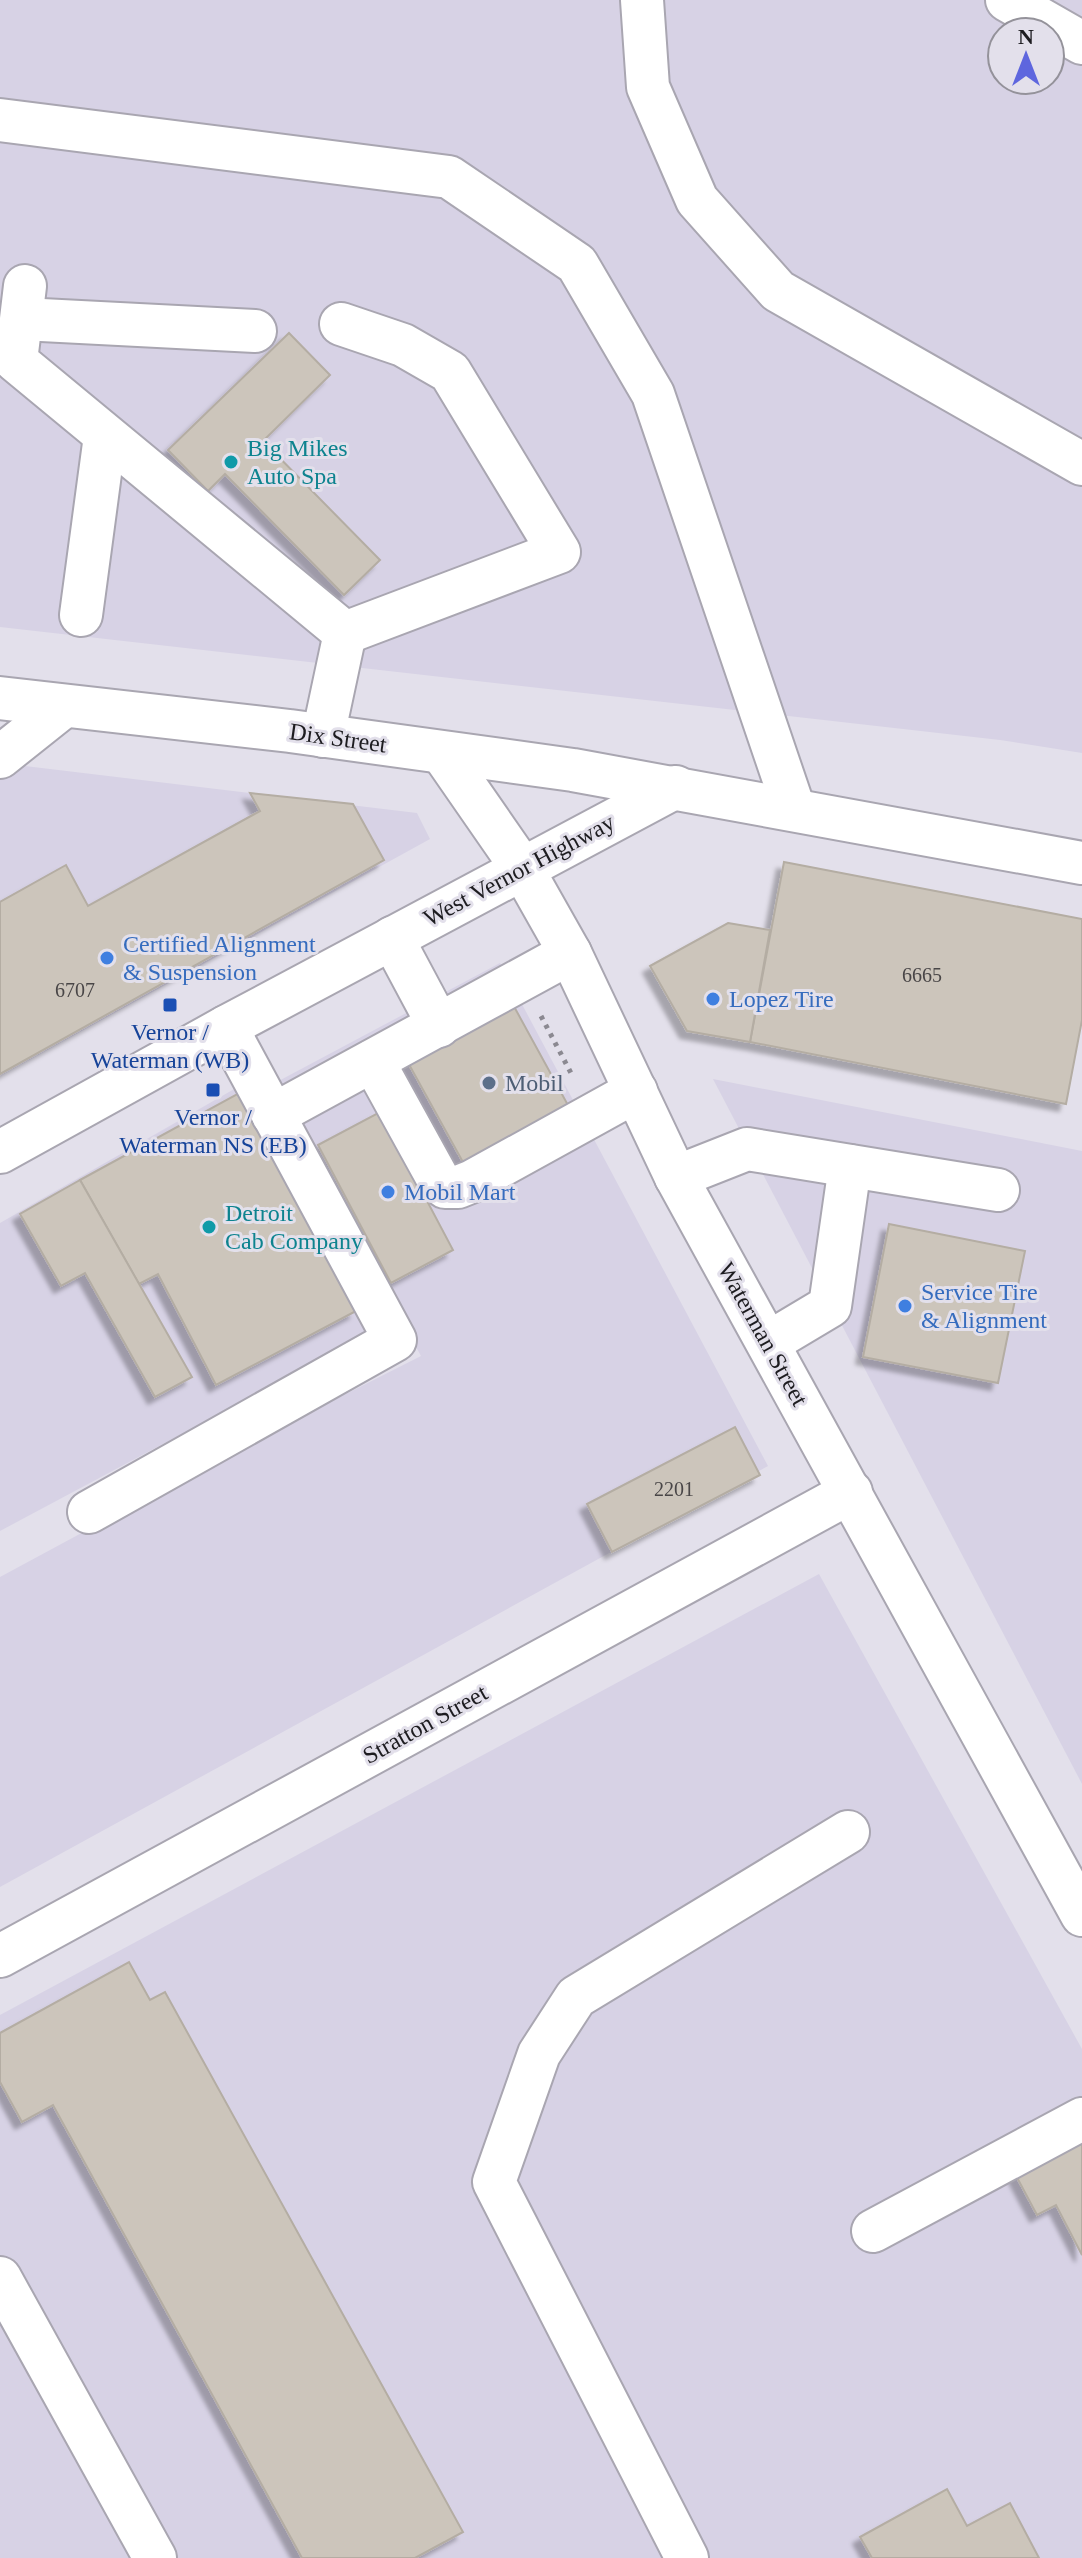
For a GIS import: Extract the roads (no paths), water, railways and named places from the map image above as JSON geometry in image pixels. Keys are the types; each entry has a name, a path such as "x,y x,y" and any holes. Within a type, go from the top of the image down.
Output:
{"street":[{"path":"642,0 648,87 697,200 778,291 1082,464"},
{"path":"1007,0 1082,43"},
{"path":"0,120 449,177 577,264 653,394 794,809"},
{"path":"255,331 23,302 16,361 345,633"},
{"path":"341,324 403,345 450,372 559,552 345,633"},
{"path":"81,615 105,436"},
{"path":"323,736 345,633"},
{"name":"Dix Street","path":"0,698 323,736 676,787"},
{"path":"0,757 64,706"},
{"name":"Waterman Street","path":"443,754 522,868 570,953 676,1177 1082,1915"},
{"path":"676,787 1082,863"},
{"name":"West Vernor Highway","path":"0,1152 226,1027 676,787"},
{"path":"392,938 439,1026"},
{"path":"273,1115 570,953"},
{"path":"89,1512 395,1340 226,1027"},
{"path":"373,1061 445,1187 458,1187 473,1181 636,1091"},
{"path":"676,1177 747,1149 998,1190"},
{"path":"768,1343 830,1306 850,1166"},
{"name":"Stratton Street","path":"0,1956 851,1492"},
{"path":"687,2558 494,2182 539,2054 576,1997 848,1832"},
{"path":"873,2231 1082,2119"},
{"path":"0,2278 155,2558"}],"place":[{"name":"Big Mikes Auto Spa","path":"231,462"},
{"name":"Certified Alignment & Suspension","path":"107,958"},
{"name":"Lopez Tire","path":"713,999"},
{"name":"Vernor / Waterman (WB)","path":"170,1005"},
{"name":"Mobil","path":"489,1083"},
{"name":"Vernor / Waterman NS (EB)","path":"213,1090"},
{"name":"Mobil Mart","path":"388,1192"},
{"name":"Detroit Cab Company","path":"209,1227"},
{"name":"Service Tire & Alignment","path":"905,1306"}]}
